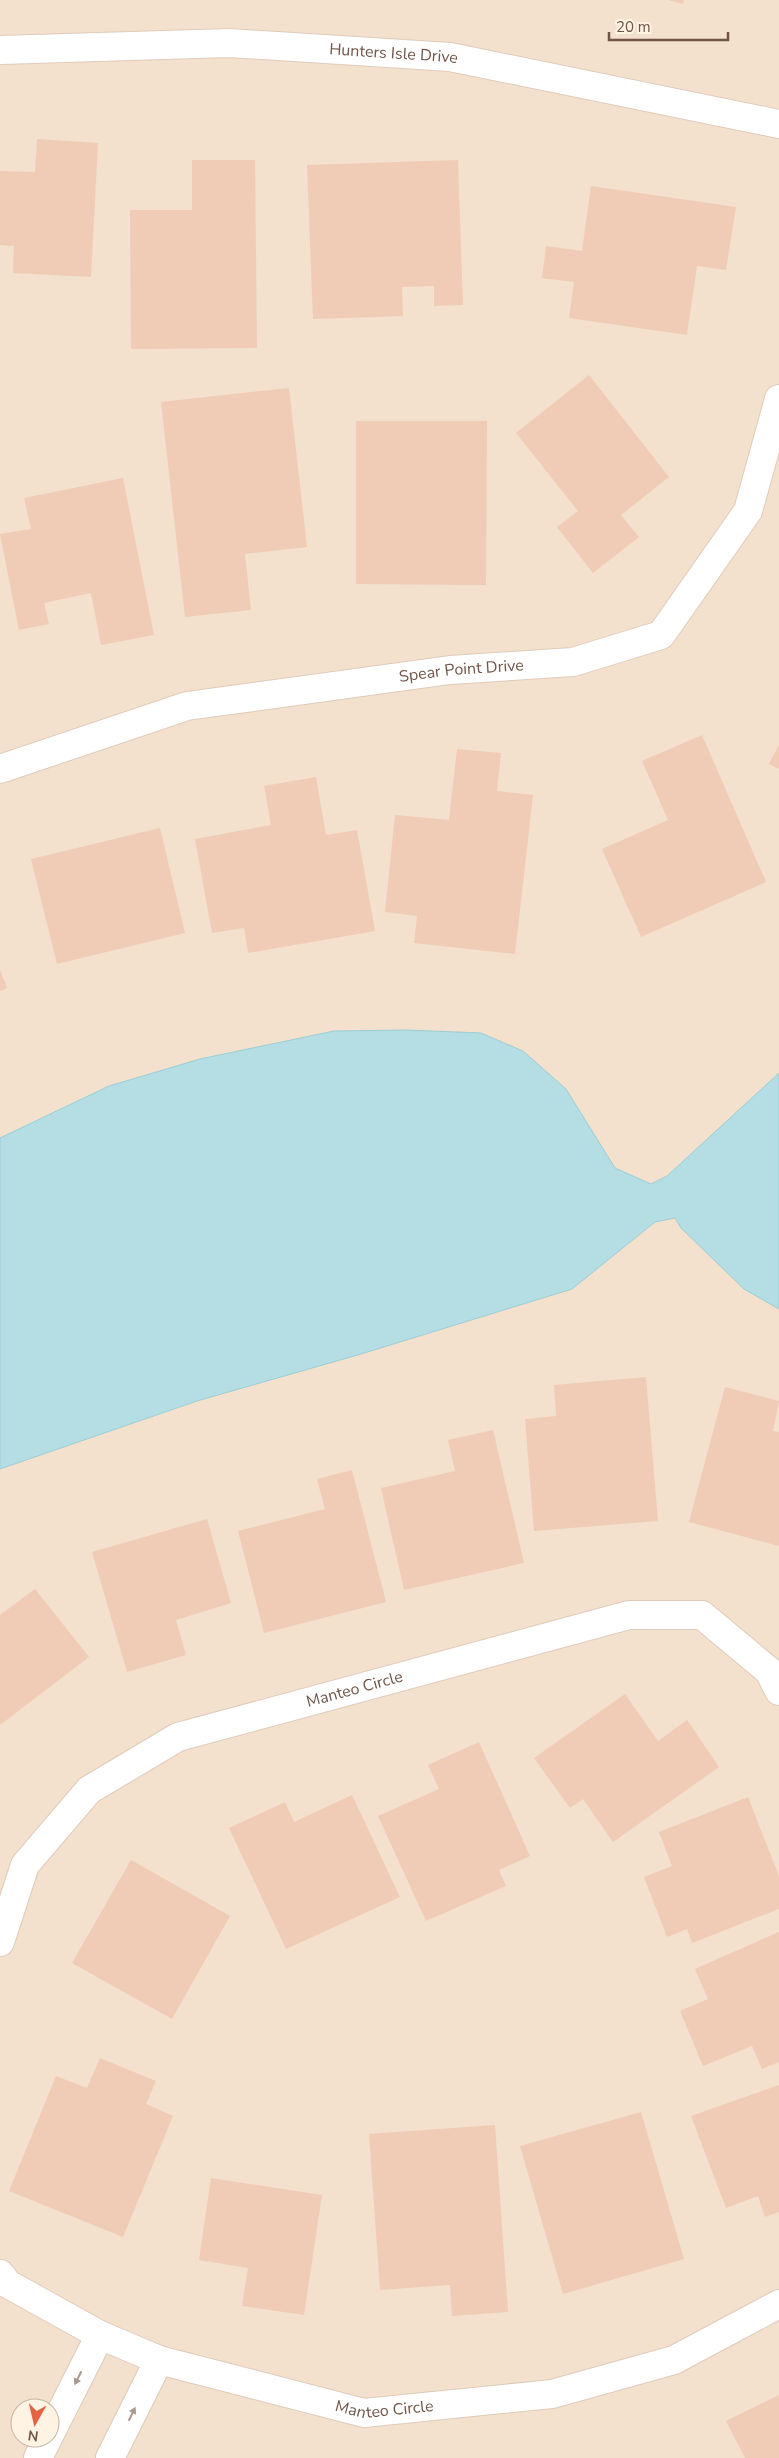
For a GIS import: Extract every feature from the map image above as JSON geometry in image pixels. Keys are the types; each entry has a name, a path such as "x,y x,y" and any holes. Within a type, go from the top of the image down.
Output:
{"street":[{"name":"Hunters Isle Drive","path":"0,50 229,43 450,57 779,124"},
{"name":"Spear Point Drive","path":"0,769 188,706 450,670 573,662 661,635 748,511 779,399"},
{"name":"Manteo Circle","path":"0,1942 25,1865 90,1790 178,1737 629,1615 702,1615 769,1671 779,1691"},
{"name":"Manteo Circle","path":"0,2274 8,2284 100,2335 158,2360 364,2413 552,2394 674,2360 779,2304"},
{"path":"60,2414 100,2335"},
{"path":"110,2458 158,2360"}],"shaded area":[{"path":"0,0 779,0 779,2458 0,2458"}],"water":[{"path":"406,1030 481,1033 523,1051 566,1089 615,1168 651,1184 667,1176 779,1073 779,1309 744,1289 681,1228 675,1218 655,1222 572,1289 361,1354 197,1401 0,1469 0,1138 109,1086 200,1059 334,1031"}],"building":[{"path":"668,0 684,0 683,4"},
{"path":"37,139 98,143 91,277 13,273 14,246 0,245 0,171 35,172"},
{"path":"192,160 255,160 257,348 131,349 130,210 192,210"},
{"path":"458,160 463,305 434,306 434,286 402,287 403,316 313,319 307,165"},
{"path":"591,186 736,207 726,270 697,266 687,335 569,318 574,282 542,278 546,246 582,251"},
{"path":"589,375 669,477 621,515 639,537 593,573 557,527 578,511 516,433"},
{"path":"289,388 307,547 245,554 251,610 185,617 161,402"},
{"path":"356,421 487,421 486,585 356,584"},
{"path":"123,478 154,635 101,645 91,593 44,603 49,624 19,630 0,534 31,529 24,498"},
{"path":"702,735 766,882 641,937 602,849 668,820 642,761"},
{"path":"779,745 779,769 769,764"},
{"path":"457,749 501,753 497,791 533,795 515,954 414,943 417,916 385,912 395,815 449,820"},
{"path":"316,777 326,835 357,830 375,931 248,953 244,928 212,933 195,839 271,825 264,786"},
{"path":"160,828 185,933 57,964 31,859"},
{"path":"0,970 7,988 0,991"},
{"path":"646,1377 658,1521 534,1531 525,1419 556,1416 554,1385"},
{"path":"725,1387 779,1401 773,1431 779,1432 779,1546 689,1522"},
{"path":"493,1430 524,1563 404,1590 381,1488 455,1471 448,1440"},
{"path":"352,1470 386,1602 264,1633 238,1531 325,1509 317,1479"},
{"path":"207,1519 231,1603 176,1620 186,1655 127,1672 92,1552"},
{"path":"35,1589 89,1657 0,1725 0,1615"},
{"path":"625,1694 658,1741 687,1720 719,1767 613,1842 583,1799 570,1808 534,1758"},
{"path":"479,1742 530,1856 499,1870 506,1886 426,1921 378,1816 439,1789 428,1765"},
{"path":"352,1795 400,1897 286,1949 229,1828 285,1802 294,1822"},
{"path":"748,1797 779,1876 779,1909 692,1943 687,1929 667,1937 644,1877 672,1866 659,1832"},
{"path":"131,1860 230,1916 172,2019 72,1963"},
{"path":"779,1932 779,2062 762,2069 752,2046 703,2066 680,2011 708,1999 695,1969"},
{"path":"100,2058 156,2081 146,2104 173,2116 123,2237 9,2191 56,2076 87,2088"},
{"path":"779,2085 779,2212 765,2217 758,2196 726,2208 691,2116"},
{"path":"641,2112 684,2259 563,2294 520,2146"},
{"path":"495,2125 508,2312 452,2316 450,2285 380,2290 369,2134"},
{"path":"211,2178 322,2195 304,2315 242,2306 248,2268 199,2260"},
{"path":"779,2395 779,2458 745,2458 726,2421"}]}
